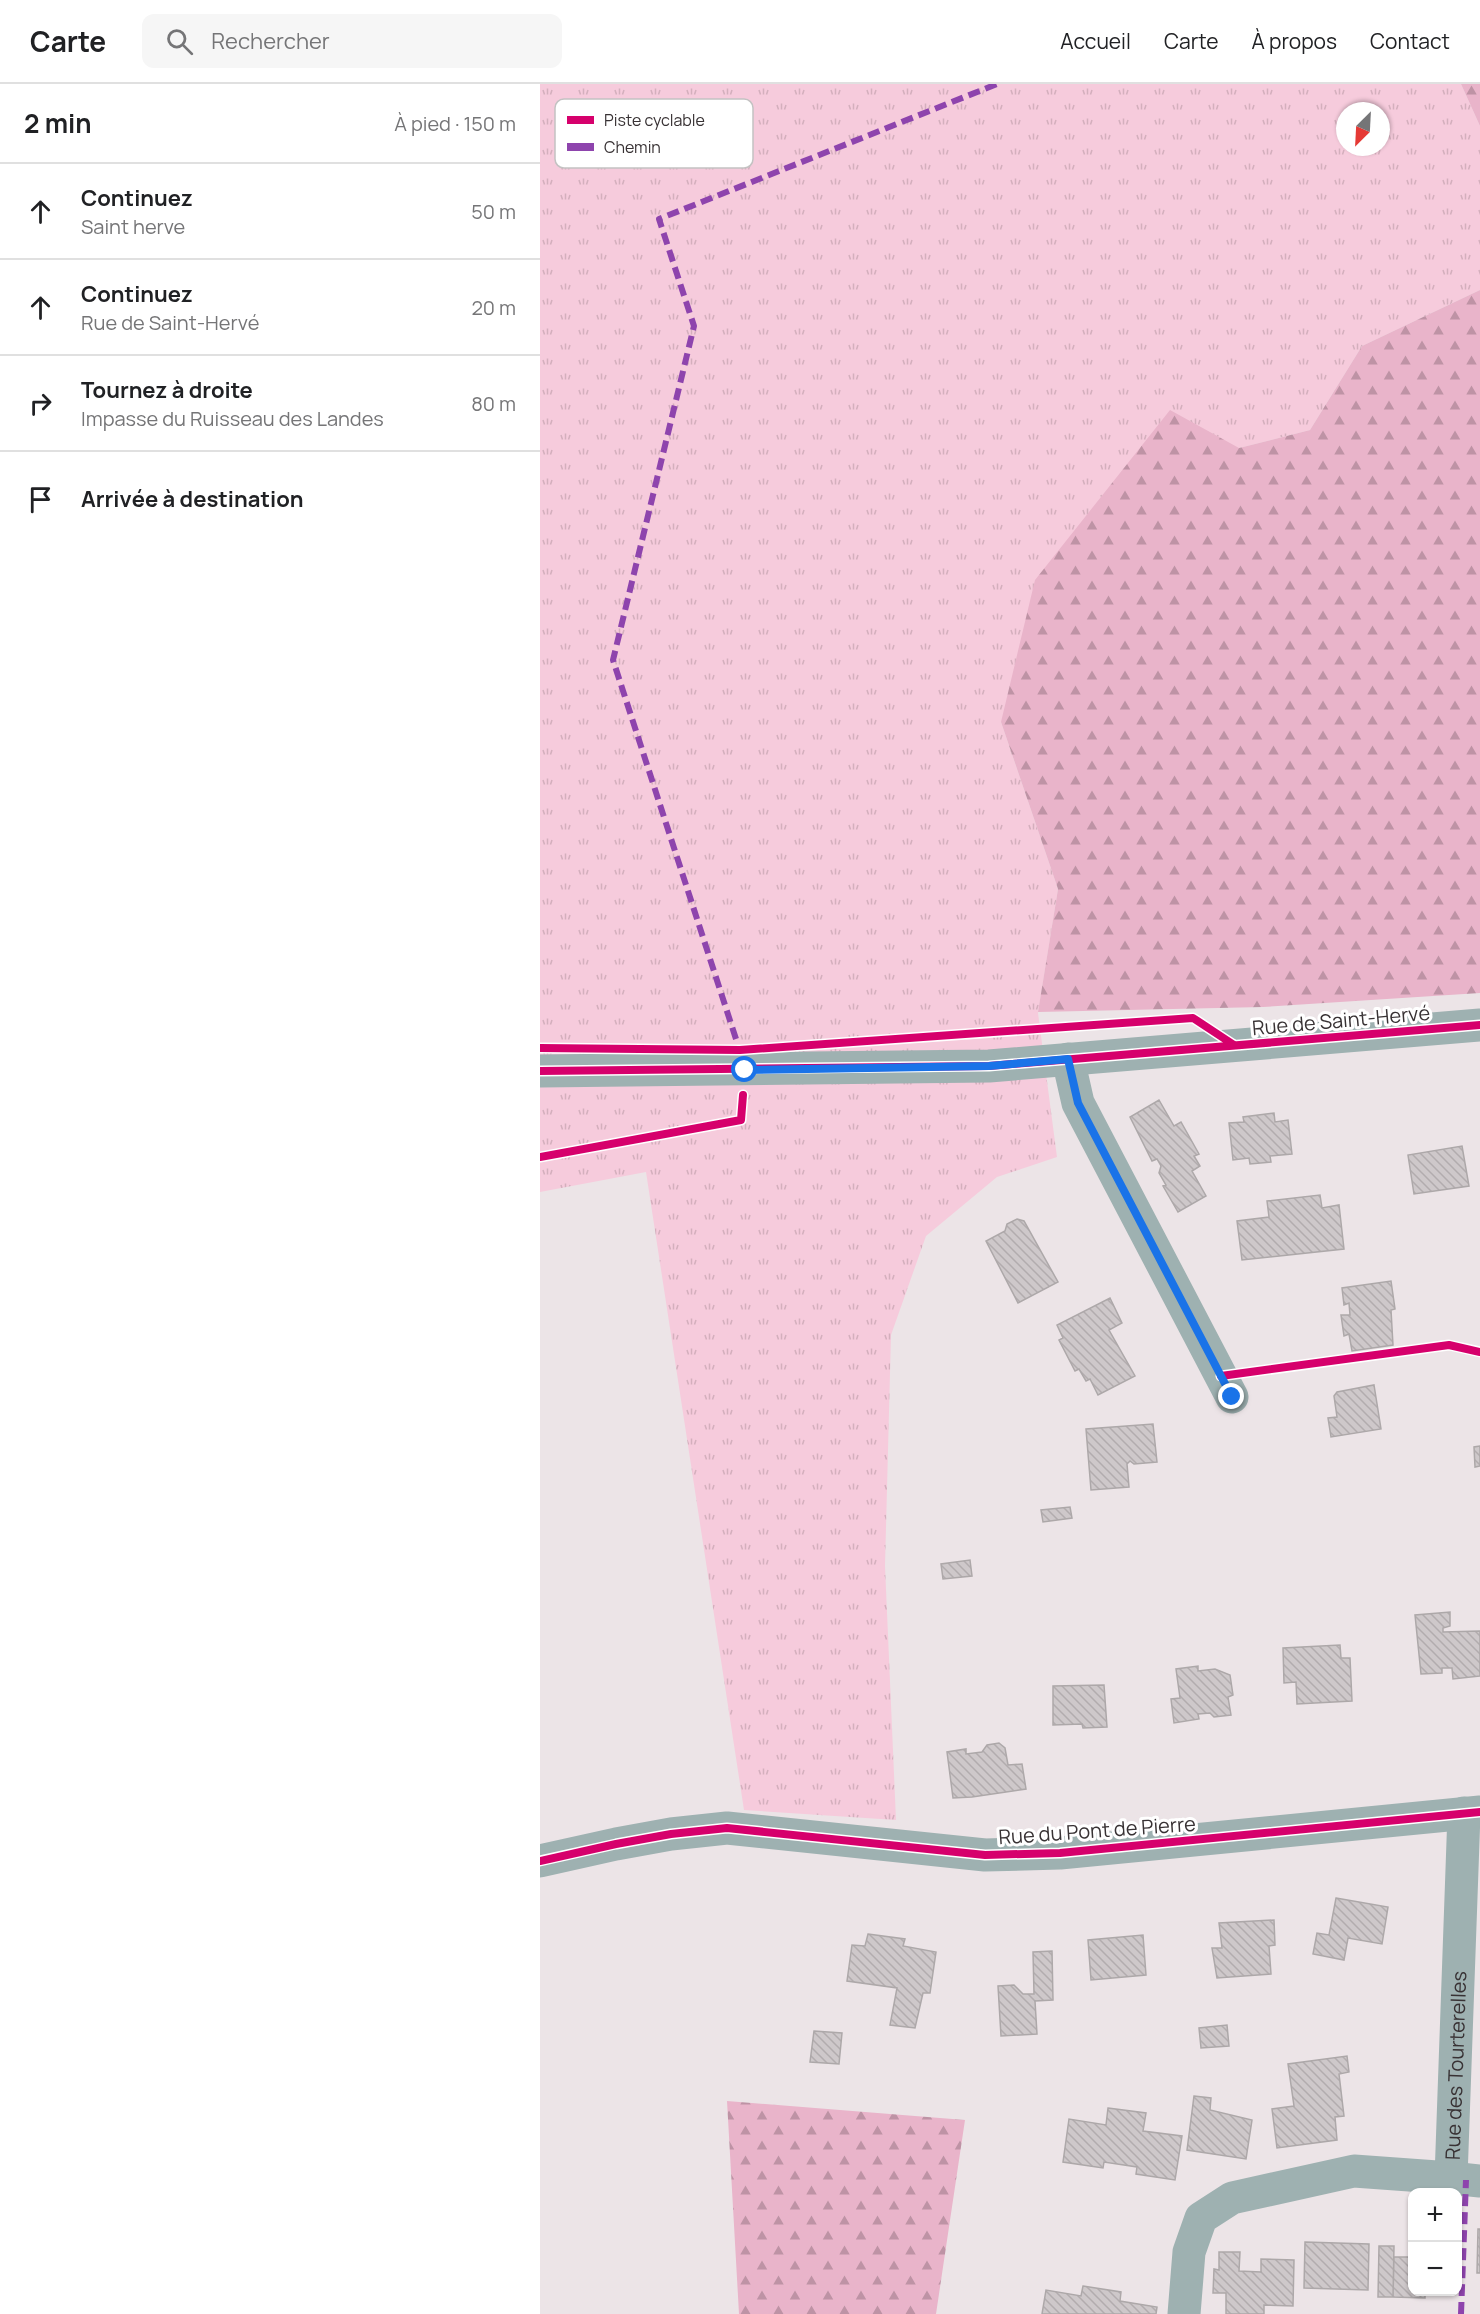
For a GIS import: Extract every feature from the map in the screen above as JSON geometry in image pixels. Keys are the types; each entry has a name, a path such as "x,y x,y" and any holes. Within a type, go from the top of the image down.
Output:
{"street":[{"name":"Rue de Saint-Hervé","path":"540,1071 989,1066 1480,1025"},
{"path":"1068,1059 1078,1103 1232,1397"},
{"name":"Rue du Pont de Pierre","path":"540,1861 660,1836 727,1828 985,1855 1060,1853 1472,1812"},
{"name":"Rue des Tourterelles","path":"1184,2314 1189,2252 1201,2218 1232,2198 1354,2171 1466,2179 1472,1812"}],"green space":[{"path":"540,84 1461,84 1480,126 1480,290 1362,346 1310,430 1239,448 1001,722 1058,889 1038,1013 1057,1157 997,1177 926,1236 891,1335 885,1566 896,1820 744,1810 646,1172 540,1192"},
{"path":"1461,84 1480,84 1480,126"},
{"path":"1480,290 1480,993 1263,1007 1038,1012 1058,889 1001,722 1035,580 1170,410 1239,448 1310,430 1362,346"},
{"path":"727,2101 965,2120 936,2314 739,2314"}],"building":[{"path":"1159,1100 1174,1126 1181,1122 1199,1154 1194,1156 1200,1166 1192,1171 1206,1196 1178,1212 1163,1186 1166,1185 1159,1173 1161,1166 1157,1159 1152,1161 1130,1117"},
{"path":"1274,1113 1275,1122 1288,1120 1292,1154 1270,1156 1271,1162 1250,1164 1249,1158 1233,1160 1229,1123 1244,1122 1243,1117"},
{"path":"1462,1146 1469,1186 1414,1194 1408,1155"},
{"path":"1320,1195 1322,1208 1339,1205 1344,1249 1242,1260 1237,1221 1269,1217 1267,1201"},
{"path":"1017,1219 1024,1221 1058,1282 1018,1303 986,1241 1005,1231 1007,1224"},
{"path":"1391,1281 1395,1309 1391,1310 1393,1345 1352,1351 1349,1334 1344,1336 1341,1315 1350,1315 1349,1303 1344,1305 1342,1288"},
{"path":"1110,1298 1122,1323 1109,1330 1135,1376 1098,1395 1090,1379 1086,1381 1079,1369 1075,1371 1059,1340 1063,1338 1057,1325"},
{"path":"1374,1385 1381,1429 1331,1437 1328,1418 1337,1417 1334,1396 1337,1392"},
{"path":"1153,1424 1157,1462 1134,1464 1130,1461 1127,1464 1129,1487 1091,1490 1086,1429"},
{"path":"1480,1446 1480,1466 1475,1467 1474,1447"},
{"path":"1070,1507 1072,1518 1043,1522 1041,1510"},
{"path":"970,1560 972,1576 943,1579 941,1564"},
{"path":"1450,1612 1450,1626 1443,1628 1443,1632 1480,1631 1480,1676 1453,1679 1452,1668 1442,1668 1442,1673 1421,1674 1415,1615"},
{"path":"1340,1645 1341,1658 1350,1658 1352,1701 1297,1704 1296,1682 1284,1683 1283,1648"},
{"path":"1198,1666 1198,1671 1215,1669 1230,1675 1233,1695 1228,1697 1231,1715 1214,1717 1210,1713 1198,1714 1199,1719 1174,1723 1171,1699 1180,1698 1176,1669"},
{"path":"1104,1685 1107,1727 1083,1728 1082,1724 1053,1725 1053,1686"},
{"path":"999,1743 1005,1748 1008,1765 1022,1764 1026,1789 953,1798 947,1752 966,1749 966,1754 982,1752 987,1745"},
{"path":"1336,1898 1388,1907 1382,1944 1348,1938 1344,1960 1313,1954 1317,1933 1329,1935"},
{"path":"1274,1920 1275,1945 1269,1946 1271,1974 1217,1978 1212,1948 1222,1948 1219,1923"},
{"path":"868,1934 905,1939 903,1946 936,1952 930,1993 923,1993 915,2028 890,2025 897,1988 847,1981 852,1945 865,1946"},
{"path":"1143,1935 1146,1975 1091,1980 1088,1940"},
{"path":"1052,1951 1053,2000 1035,2001 1037,2034 1001,2036 998,1986 1014,1985 1023,1994 1034,1994 1033,1952"},
{"path":"1227,2025 1229,2046 1201,2048 1199,2028"},
{"path":"814,2031 842,2033 839,2064 810,2062"},
{"path":"1347,2056 1349,2072 1339,2074 1344,2116 1335,2117 1337,2140 1277,2148 1272,2109 1294,2106 1288,2064"},
{"path":"1194,2096 1211,2098 1210,2110 1252,2120 1246,2159 1187,2150"},
{"path":"1108,2108 1146,2113 1143,2131 1182,2136 1175,2180 1136,2174 1137,2167 1104,2162 1103,2168 1063,2162 1069,2119 1106,2125"},
{"path":"1478,2229 1480,2229 1480,2273 1477,2273"},
{"path":"1305,2242 1369,2244 1368,2290 1304,2288"},
{"path":"1379,2246 1394,2246 1393,2297 1378,2297"},
{"path":"1219,2252 1240,2252 1239,2271 1261,2272 1261,2259 1294,2260 1293,2306 1264,2305 1264,2314 1226,2314 1226,2293 1213,2293 1214,2269 1219,2270"},
{"path":"1394,2257 1408,2257 1408,2296 1425,2296 1425,2298 1393,2297"},
{"path":"1083,2286 1121,2292 1120,2301 1157,2307 1156,2314 1042,2314 1046,2290 1081,2296"}],"marked path":[{"path":"736,1039 613,660 694,326 659,219 997,84"},
{"path":"1461,2314 1466,2180"}],"cycle path":[{"path":"540,1048 740,1050 1193,1018 1234,1045"},
{"path":"540,1071 989,1066 1480,1025"},
{"path":"540,1157 741,1120 743,1095"},
{"path":"1221,1376 1449,1345 1480,1352"},
{"path":"540,1861 671,1834 727,1828 985,1855 1060,1853 1480,1812"}],"route":[{"path":"745,1070 989,1066 1068,1059 1078,1103 1232,1397"}]}
